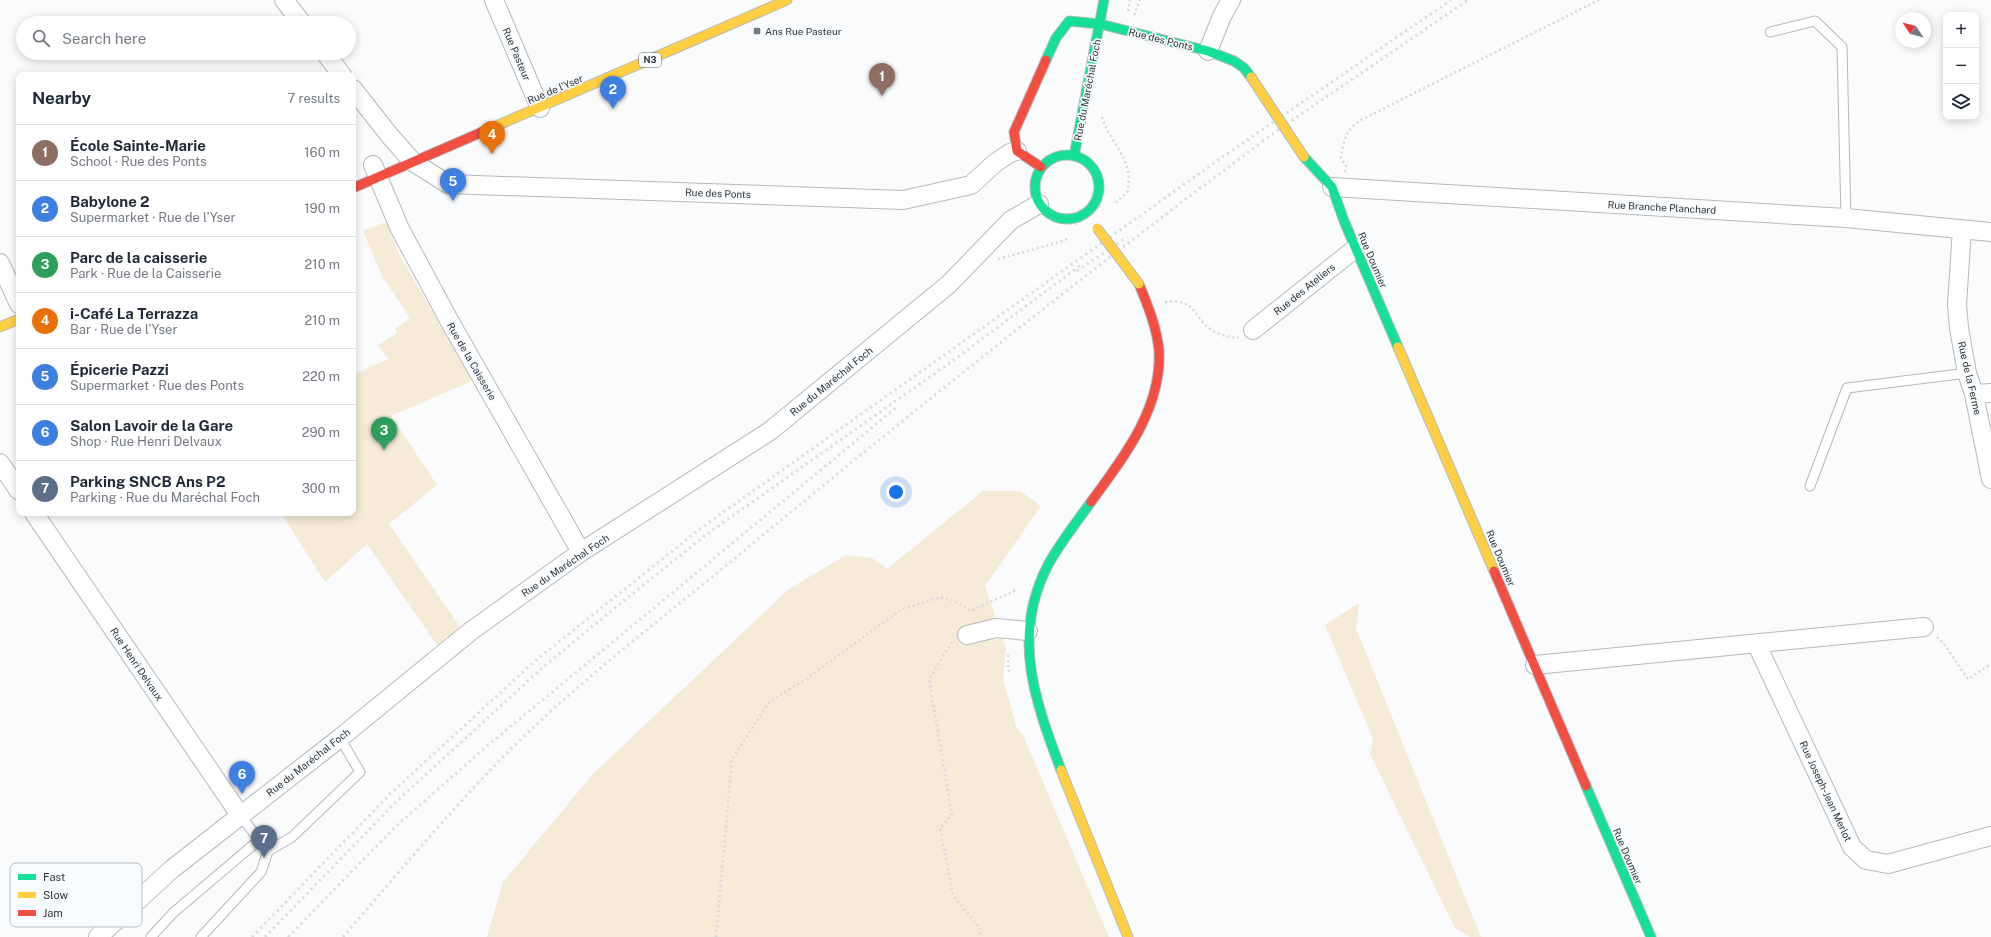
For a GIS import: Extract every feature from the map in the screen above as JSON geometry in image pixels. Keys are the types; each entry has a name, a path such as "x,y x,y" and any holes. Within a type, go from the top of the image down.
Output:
{"street":[{"path":"284,0 297,16"},
{"name":"Rue Pasteur","path":"494,0 536,99"},
{"name":"Rue de l'Yser","path":"356,185 374,168 536,99 787,0"},
{"name":"Rue du Maréchal Foch","path":"1074,156 1104,0"},
{"path":"1208,51 1222,16 1231,0"},
{"name":"Rue des Ponts","path":"356,93 405,155 448,184 903,200 971,185 995,163 1010,153 1017,151 1014,132 1056,38 1069,21 1100,24 1208,51 1234,61 1244,68 1251,77 1304,156 1332,187"},
{"path":"330,60 340,72"},
{"path":"1017,151 1041,167"},
{"path":"1074,156 1083,159 1090,165 1097,177 1099,190 1096,202 1086,213 1072,219 1061,219 1048,214 1039,204 1035,194 1035,182 1041,167 1056,157 1074,156"},
{"name":"Rue de la Caisserie","path":"374,168 400,229 446,315 581,552"},
{"name":"Rue Branche Planchard","path":"1332,187 1846,218 1991,232"},
{"name":"Rue Doumier","path":"1332,187 1356,248 1651,937"},
{"name":"Rue du Maréchal Foch","path":"142,897 172,869 340,738 471,630 581,552 770,431 949,284 1012,220 1039,204"},
{"path":"1086,213 1139,284 1151,312 1159,347 1159,365 1153,400 1146,420 1135,440 1062,542 1040,583 1028,631 1028,662 1040,715 1085,833 1128,937"},
{"name":"Rue de la Ferme","path":"1962,229 1957,304 1959,328 1967,373 1983,394 1991,479"},
{"name":"Rue des Ateliers","path":"1253,330 1356,248"},
{"path":"0,263 16,298"},
{"path":"0,327 16,320"},
{"path":"0,463 16,487"},
{"name":"Rue Henri Delvaux","path":"36,516 240,815"},
{"path":"1535,665 1757,645 1924,627"},
{"path":"967,635 996,628 1028,631"},
{"name":"Rue Joseph-Jean Merlot","path":"1757,645 1852,847 1866,860 1888,864 1991,836"},
{"name":"Rue du Maréchal Foch","path":"98,937 109,927"}],"lane":[{"path":"1770,32 1815,22 1842,47 1846,218"},
{"path":"1810,486 1847,388 1967,373"},
{"path":"201,937 261,872 268,851 292,838 360,772 340,738"},
{"path":"240,815 268,851"},
{"path":"151,937 173,913 259,840"}],"path":[{"path":"1332,187 1344,175 1346,166 1341,158 1343,143 1349,129 1361,120 1600,0"},
{"path":"1100,111 1108,132 1122,153 1130,178 1128,191 1114,204"},
{"path":"994,261 1024,251 1057,244 1070,238"},
{"path":"1161,302 1179,300 1188,304 1214,332 1235,338 1253,330"},
{"path":"716,937 732,759 769,702 806,679 902,610 941,597 955,601 971,611 1016,590 1019,587"},
{"path":"1924,627 1944,644 1968,679 1991,664"},
{"path":"967,635 952,642 929,679 952,815 940,828 952,895 981,930 980,937"}],"shaded area":[{"path":"386,222 398,252 472,381 391,416 437,485 389,524 460,627 437,645 367,544 325,582 283,516 356,516 356,374 388,359 378,345 397,333 395,329 410,318 382,276 363,231"},
{"path":"983,491 1020,491 1041,506 985,586 1006,648 1003,678 1016,726 1023,735 1109,937 487,937 503,882 593,774 789,589 846,555 872,558 887,569"},
{"path":"1359,603 1356,628 1481,937 1470,937 1455,928 1370,754 1373,739 1325,625"}],"railway":[{"path":"252,937 391,793 535,661 701,528 1224,156 1451,0"},
{"path":"1262,141 1468,0"},
{"path":"343,937 419,848 478,783 527,734 587,679 1002,341 1133,239 1266,139"},
{"path":"1077,271 1127,237"},
{"path":"265,937 396,802 542,668 616,607 707,534 951,362 1081,265"},
{"path":"288,937 396,826 487,746 897,407"}],"traffic: fast":[{"path":"1074,156 1104,0"},
{"path":"1046,60 1056,38 1069,21 1100,24 1208,51 1234,61 1244,68 1251,77"},
{"path":"1067,155 1079,157 1090,164 1097,175 1099,187 1097,199 1090,210 1079,217 1067,219 1055,217 1044,210 1037,199 1035,187 1037,175 1044,164 1055,157 1067,155"},
{"path":"1304,157 1332,187 1344,221 1398,347"},
{"path":"1061,770 1051,744 1036,694 1031,668 1029,643 1031,617 1037,591 1048,565 1091,502"},
{"path":"1586,786 1651,937"}],"traffic: slow":[{"path":"489,129 787,0"},
{"path":"1251,77 1304,157"},
{"path":"1097,228 1139,284"},
{"path":"0,327 16,320"},
{"path":"1398,347 1494,571"},
{"path":"1061,770 1128,937"}],"traffic: jam":[{"path":"1041,167 1017,151 1014,132 1046,60"},
{"path":"356,187 489,129"},
{"path":"1091,502 1116,468 1138,432 1154,393 1158,372 1158,342 1152,317 1139,284"},
{"path":"1494,571 1586,786"}],"place":[{"name":"Ans Rue Pasteur","path":"757,31"},
{"name":"École Sainte-Marie","path":"882,96"},
{"name":"Babylone 2","path":"613,109"},
{"name":"i-Café La Terrazza","path":"492,154"},
{"name":"Épicerie Pazzi","path":"453,201"},
{"name":"Parc de la caisserie","path":"384,450"},
{"name":"Salon Lavoir de la Gare","path":"242,794"},
{"name":"Parking SNCB Ans P2","path":"264,858"}]}
